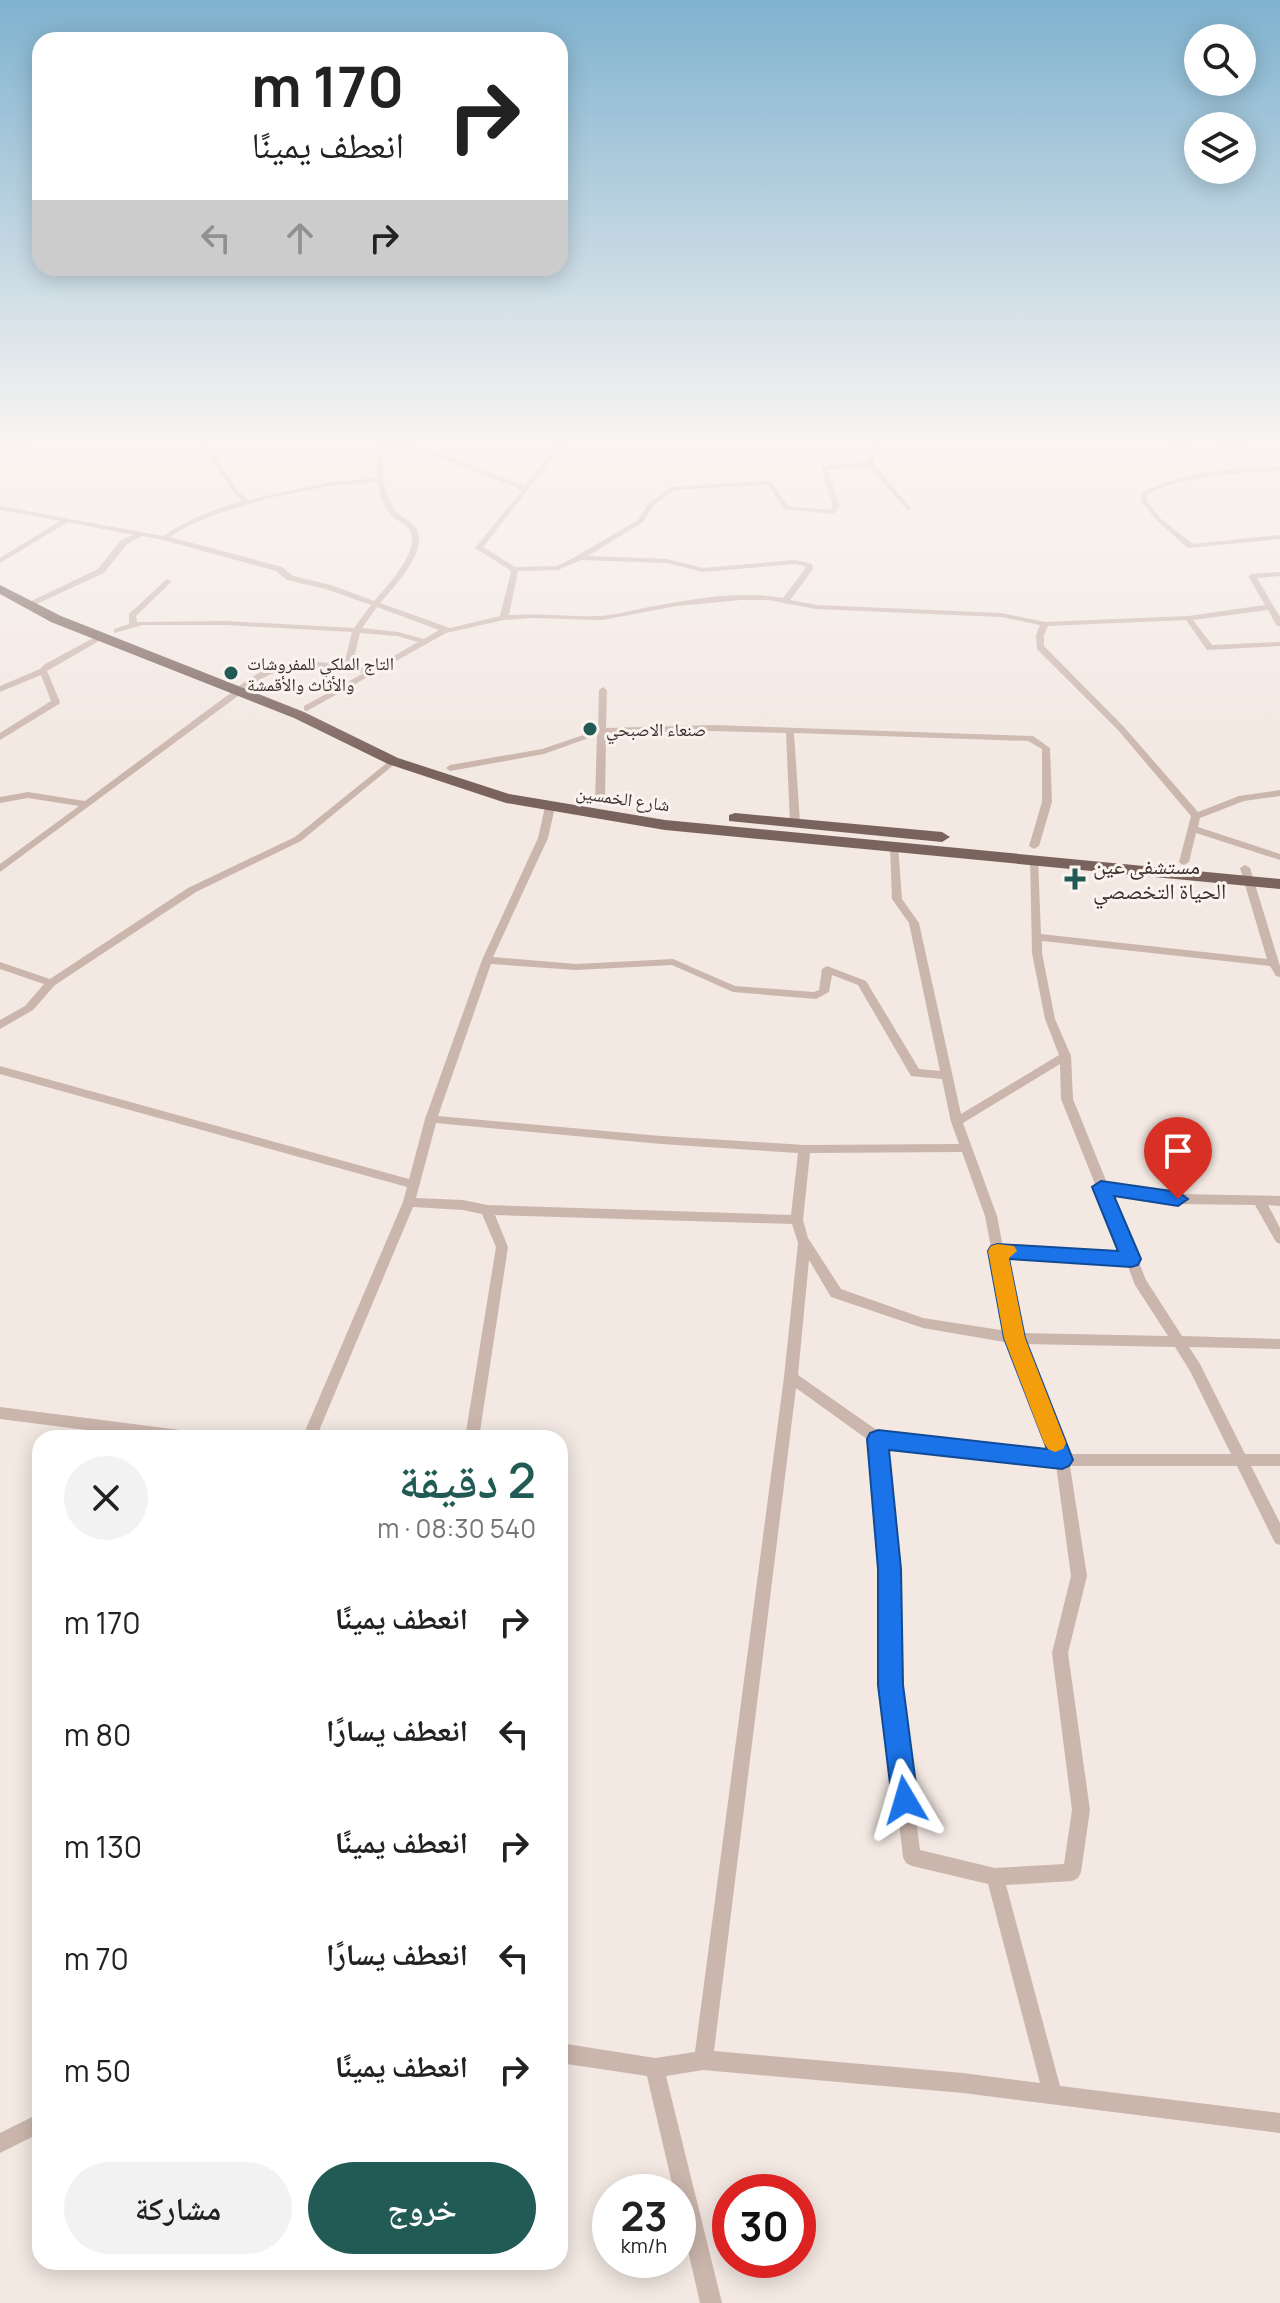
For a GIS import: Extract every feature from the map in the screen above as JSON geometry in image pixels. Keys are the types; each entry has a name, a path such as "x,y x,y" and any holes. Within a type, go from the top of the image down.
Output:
{"main road":[{"name":"شارع الخمسين","path":"0,575 56,619 119,634 550,807 665,825 895,847 946,844"},
{"name":"شارع الخمسين","path":"0,589 36,601"},
{"name":"شارع الخمسين","path":"243,686 393,761 512,792 1033,853 1246,874 1280,871"},
{"name":"شارع الخمسين","path":"1033,853 1184,862 1280,884"}],"street":[{"path":"0,561 19,549"},
{"path":"36,601 101,571 118,549"},
{"path":"207,549 279,569 290,578 375,603 443,631"},
{"path":"347,668 356,631 375,603 385,597 409,559 412,549"},
{"path":"481,549 513,569 558,568 593,549"},
{"path":"578,558 667,561 703,570 795,562 808,564 809,569 784,602"},
{"path":"504,618 515,572 513,569"},
{"path":"1280,574 1252,576 1280,624"},
{"path":"119,634 132,616 167,581"},
{"path":"307,708 443,631 504,618 602,618 677,604 741,598 816,607 1001,615 1045,624 1188,618 1270,607"},
{"path":"1188,618 1210,648 1280,644"},
{"path":"0,689 119,634 226,623 398,634 423,641"},
{"path":"1045,624 1040,635 1040,647 1145,751 1196,816"},
{"path":"0,869 270,668 286,664 370,671"},
{"path":"0,737 56,702 43,671"},
{"path":"600,802 603,690"},
{"path":"450,768 544,751 602,731 713,728 790,733 957,734 1030,738 1042,743 1046,748 1047,802 1033,853 1036,937 1050,1019 1065,1056 1067,1099 1140,1281 1180,1342 1280,1538"},
{"path":"790,733 795,823"},
{"path":"0,1025 29,1008 51,983 192,890 298,839 393,761"},
{"path":"1196,816 1242,798 1280,793"},
{"path":"0,800 28,795 87,804"},
{"path":"312,1430 409,1202 431,1119 487,960 543,838 550,807"},
{"path":"1184,862 1196,816"},
{"path":"1193,829 1280,857"},
{"path":"878,1439 889,1569 891,1685 912,1857 995,1877 1072,1872 1081,1810 1060,1653 1079,1576 1062,1460 1015,1338 991,1216 957,1122 914,923 897,899 895,847"},
{"path":"1246,874 1273,963 1280,974"},
{"path":"1036,937 1273,963"},
{"path":"487,960 576,967 673,962 733,989 816,996 824,992 827,969 862,983 915,1073 947,1075"},
{"path":"0,965 51,983"},
{"path":"957,1122 1065,1056"},
{"path":"0,1070 414,1185"},
{"path":"431,1119 661,1140 804,1149 966,1148"},
{"path":"804,1149 797,1220 804,1243 836,1293 923,1323 1015,1338 1280,1344"},
{"path":"1101,1187 1178,1199 1280,1201"},
{"path":"1259,1201 1280,1239"},
{"path":"409,1202 463,1205 487,1210 797,1220"},
{"path":"473,1430 502,1247 487,1210"},
{"path":"703,2060 791,1377 804,1243"},
{"path":"997,1251 1131,1259"},
{"path":"791,1377 878,1439 1062,1460 1280,1460"},
{"path":"0,1413 133,1430"},
{"path":"995,1877 1053,2094"},
{"path":"568,2054 655,2068 703,2060 963,2083 1280,2123"},
{"path":"655,2068 711,2303"},
{"path":"0,2143 32,2127"}],"slow traffic":[{"path":"1007,1251 997,1251 1015,1338 1055,1443"}],"place":[{"name":"التاج الملكي للمفروشات والأثاث والأقمشة","path":"231,673"},
{"name":"صنعاء الاصبحي","path":"590,729"},
{"name":"مستشفى عين الحياة التخصصي","path":"1075,879"}],"route":[{"path":"905,1800 891,1685 889,1569 878,1439 1062,1460 1015,1338 997,1251 1131,1259 1101,1187 1178,1199"}]}
